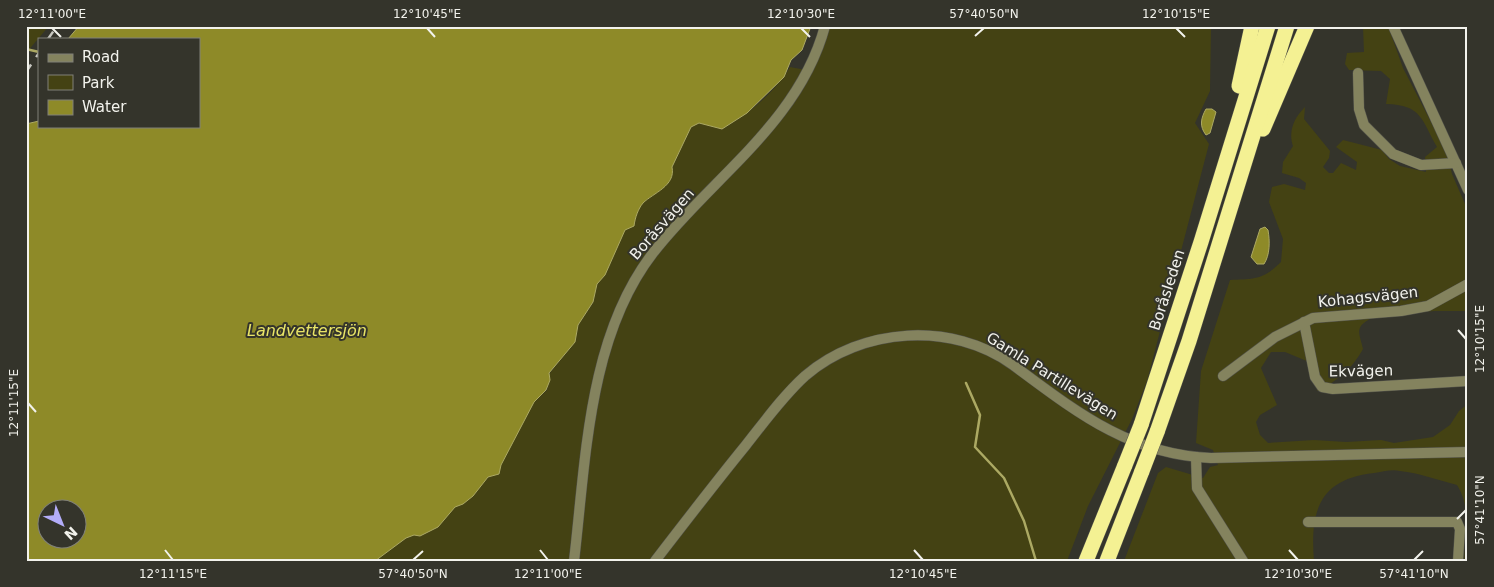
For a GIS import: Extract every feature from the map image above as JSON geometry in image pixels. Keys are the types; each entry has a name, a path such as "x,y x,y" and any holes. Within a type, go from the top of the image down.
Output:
{"highway":[{"path":"1222,170 1252,26"},
{"name":"Boråsleden","path":"1086,561 1140,425 1268,26"},
{"path":"1107,561 1157,432 1192,332 1287,26"},
{"path":"1240,178 1281,90 1307,26"}],"street":[{"name":"Boråsvägen","path":"574,561 598,382 605,351 627,292 652,253 736,165 777,117 804,75 825,26"},
{"path":"1393,26 1468,190"},
{"path":"1358,73 1358,109 1364,125 1393,154 1422,164 1456,163"},
{"name":"Kohagsvägen","path":"1223,376 1275,337 1304,322 1320,316 1393,312 1428,306 1468,284"},
{"name":"Ekvägen","path":"1304,322 1315,377 1322,387 1334,389 1468,381"},
{"name":"Gamla Partillevägen","path":"655,561 780,402 796,386 818,366 838,355 883,339 914,335 933,336 974,344 1010,364 1099,426 1138,443 1170,453 1196,457 1468,452"},
{"path":"1196,457 1197,488 1243,561"},
{"path":"1308,522 1457,522 1460,528 1458,561"}],"green space":[{"path":"26,26 49,26 38,38 26,53"},
{"path":"829,26 1211,26 1210,91 1195,123 1209,144 1147,381 1132,419 1088,506 1067,561 375,561 406,538 414,535 420,536 438,527 455,506 463,504 473,496 488,476 499,474 501,465 534,402 547,390 549,374 575,342 578,325 593,303 597,284 605,275 625,229 634,226 637,214 643,203 670,180 672,168 691,127 699,123 722,129 741,117 769,94 790,67 811,71"},
{"path":"1363,26 1388,26 1403,68 1447,153 1452,174 1468,211 1468,311 1434,311 1372,318 1366,321 1359,330 1363,349 1354,363 1338,378 1317,391 1314,364 1285,352 1271,352 1261,368 1277,405 1260,415 1256,422 1260,435 1268,443 1314,440 1346,442 1381,440 1394,443 1433,437 1450,425 1459,411 1468,404 1468,561 1464,561 1466,512 1457,485 1414,473 1394,470 1355,476 1341,482 1330,490 1322,501 1317,513 1313,543 1314,561 1124,561 1158,473 1166,467 1203,478 1210,467 1218,465 1213,450 1196,443 1201,371 1230,280 1258,277 1269,272 1281,262 1283,239 1269,202 1272,187 1284,184 1305,190 1306,183 1299,178 1282,173 1283,162 1293,146 1291,135 1293,125 1301,111 1305,107 1304,119 1330,151 1329,158 1323,167 1329,173 1333,173 1341,163 1356,170 1357,162 1336,147 1343,140 1382,150 1389,159 1400,166 1426,172 1425,157 1437,147 1419,115 1407,107 1386,104 1390,79 1381,71 1349,70 1345,64 1347,53 1364,52"}],"water":[{"name":"Landvettersjön","path":"79,26 811,26 802,50 791,60 784,77 747,113 722,129 699,123 691,127 672,167 671,179 663,188 643,203 637,214 634,226 625,230 605,275 597,284 593,302 578,325 575,342 549,373 550,380 546,390 534,402 501,465 499,474 488,477 473,496 463,504 455,507 438,527 420,536 414,535 406,538 375,561 26,561 26,124 38,121 38,128 200,128 200,38 69,38"},
{"path":"1206,109 1212,109 1216,112 1210,133 1206,135 1202,128 1202,122"},
{"path":"1265,227 1269,234 1268,252 1264,264 1257,264 1251,257 1260,229"}],"waterway":[{"path":"26,49 38,52"},
{"path":"966,383 980,415 975,447 1004,478 1024,521 1036,561"}],"railway":[{"path":"49,38 57,26"},
{"path":"26,72 38,54"}]}
